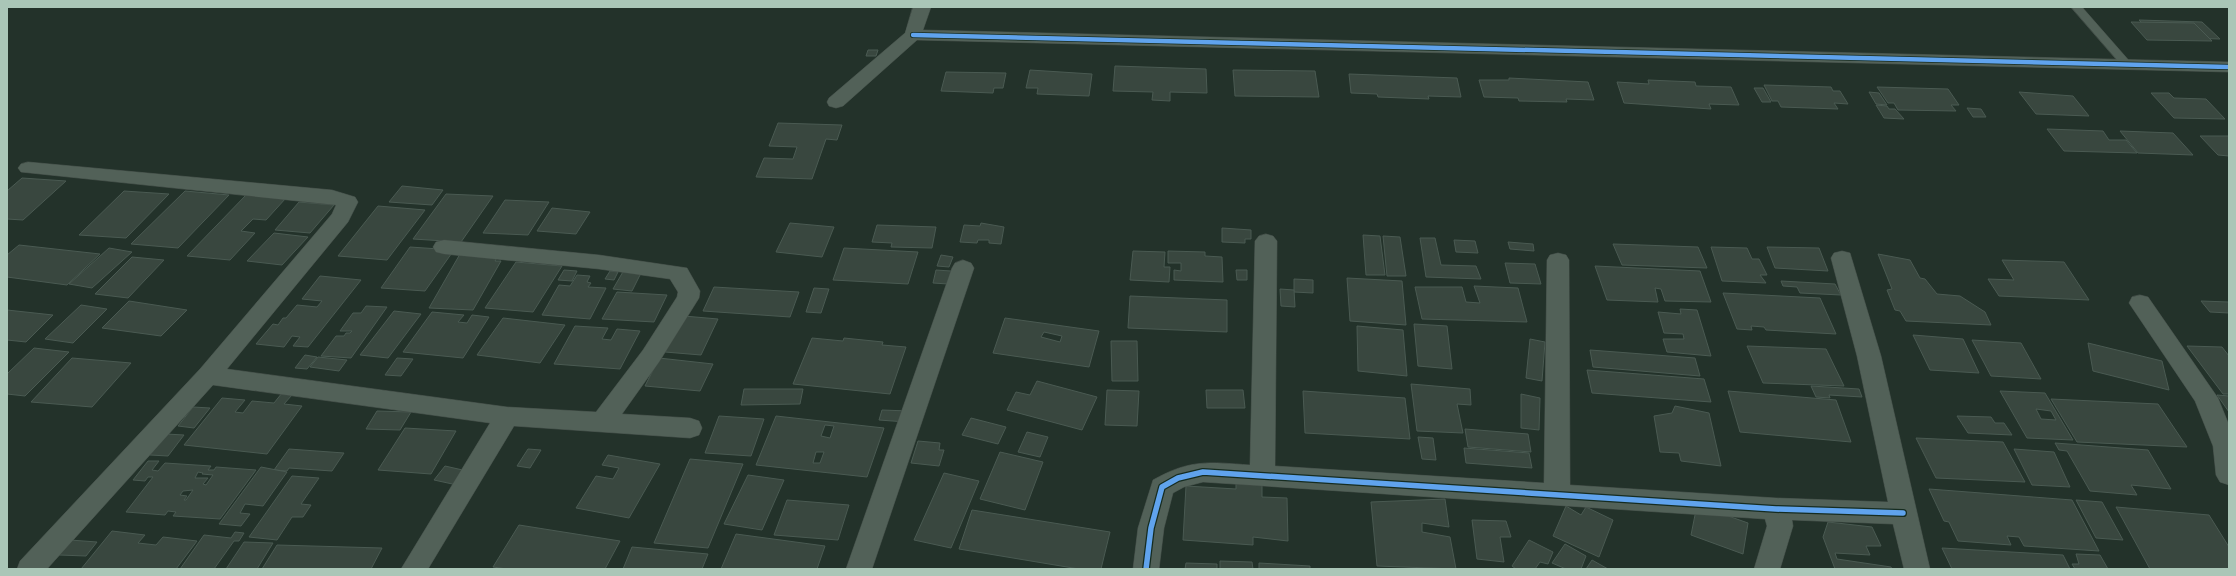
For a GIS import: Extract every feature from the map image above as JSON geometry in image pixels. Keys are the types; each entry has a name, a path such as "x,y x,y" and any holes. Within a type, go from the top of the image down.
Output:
{"street":[{"path":"836,102 914,35 922,7"},
{"path":"914,35 2128,66 2229,67"},
{"path":"28,168 332,197 348,202 341,217 208,375 30,569"},
{"path":"1262,476 1266,241"},
{"path":"444,247 599,262 679,273 682,282 689,291 688,298 651,356 603,422"},
{"path":"1842,258 1869,356 1903,513 1917,569"},
{"path":"1557,494 1558,260"},
{"path":"859,569 963,268"},
{"path":"2140,303 2206,398 2227,446 2229,475"},
{"path":"208,375 507,416 690,428"},
{"path":"414,569 507,416"},
{"path":"1146,569 1151,528 1162,487 1178,478 1203,472 1776,508 1903,513"},
{"path":"1767,569 1780,526 1776,508"}],"lane":[{"path":"2076,7 2128,66"}],"building":[{"path":"2139,20 2202,22 2220,39 2153,37 2140,24 2143,24"},
{"path":"2131,22 2194,23 2212,41 2147,40"},
{"path":"868,50 878,50 876,56 866,56"},
{"path":"1115,66 1206,69 1207,93 1170,92 1170,101 1152,100 1153,92 1113,91"},
{"path":"1030,70 1092,74 1089,96 1037,94 1038,88 1026,88"},
{"path":"1233,70 1315,71 1319,97 1235,96"},
{"path":"946,72 1006,73 1003,88 994,88 993,93 941,91"},
{"path":"1349,74 1457,78 1461,97 1428,96 1429,99 1378,97 1377,94 1351,93"},
{"path":"1509,78 1588,82 1594,100 1566,99 1567,102 1519,101 1518,98 1484,97 1479,80 1509,80"},
{"path":"1648,80 1695,82 1696,86 1731,87 1739,105 1709,104 1711,109 1624,103 1617,82 1649,84"},
{"path":"1764,85 1831,87 1833,91 1840,91 1848,104 1834,103 1838,109 1781,107 1778,101 1772,101"},
{"path":"1877,87 1948,89 1959,105 1951,105 1956,111 1898,110 1894,103 1888,103"},
{"path":"1754,88 1763,88 1771,102 1762,102"},
{"path":"1869,92 1879,93 1887,105 1876,104"},
{"path":"2019,92 2073,96 2089,116 2036,114"},
{"path":"2151,93 2169,93 2174,98 2206,99 2225,119 2174,118"},
{"path":"1876,105 1887,106 1889,109 1895,109 1904,119 1884,118"},
{"path":"1967,108 1981,109 1986,117 1973,117"},
{"path":"778,123 842,125 837,140 826,139 812,179 756,177 764,158 793,159 797,147 769,146"},
{"path":"2047,129 2103,131 2109,140 2126,140 2137,153 2064,151"},
{"path":"2120,131 2173,133 2193,155 2138,153"},
{"path":"2200,136 2229,136 2229,156 2218,155"},
{"path":"22,178 66,181 23,220 7,219 7,191"},
{"path":"402,186 443,190 432,205 389,202"},
{"path":"124,191 169,194 126,238 79,235"},
{"path":"185,191 229,195 178,248 131,244"},
{"path":"247,194 286,198 266,220 253,219 241,231 255,233 230,260 187,256"},
{"path":"446,194 493,196 461,242 413,239"},
{"path":"505,200 549,202 528,235 483,233"},
{"path":"299,202 334,205 310,233 275,230"},
{"path":"378,206 425,210 387,260 338,256"},
{"path":"552,208 590,212 576,234 537,231"},
{"path":"790,223 834,227 822,257 776,252"},
{"path":"981,223 1004,227 1001,244 989,243 989,240 978,240 977,243 960,242 964,225 980,226"},
{"path":"877,225 936,227 932,248 891,247 892,243 872,242"},
{"path":"1222,228 1251,230 1251,239 1245,239 1245,243 1222,242"},
{"path":"274,233 308,237 282,265 247,261"},
{"path":"1363,235 1380,236 1385,275 1366,275"},
{"path":"1383,236 1400,237 1406,276 1387,276"},
{"path":"1420,238 1435,238 1441,265 1476,266 1481,279 1426,277"},
{"path":"1454,240 1475,241 1478,253 1456,252"},
{"path":"1508,242 1533,244 1534,251 1510,249"},
{"path":"1613,244 1698,247 1707,268 1622,265"},
{"path":"19,245 100,254 67,285 7,277 7,255"},
{"path":"410,247 454,250 425,291 381,288"},
{"path":"1711,247 1747,248 1752,259 1759,259 1767,275 1760,275 1766,283 1722,281"},
{"path":"1767,247 1819,248 1828,271 1775,268"},
{"path":"109,248 132,252 92,288 69,284"},
{"path":"844,248 918,252 908,284 833,280"},
{"path":"1133,251 1165,252 1164,267 1170,267 1169,282 1130,280"},
{"path":"1168,251 1205,252 1205,256 1222,257 1223,282 1174,280 1174,270 1181,271 1181,263 1168,263"},
{"path":"460,254 498,256 495,261 501,261 473,310 429,308"},
{"path":"1878,254 1910,260 1920,278 1925,279 1937,294 1960,296 1985,312 1991,325 1906,321 1900,311 1895,310 1887,290 1892,289"},
{"path":"941,255 953,257 949,267 937,266"},
{"path":"132,257 164,260 128,298 95,294"},
{"path":"2002,260 2064,262 2089,300 1999,296 1988,279 2014,280"},
{"path":"516,262 562,266 533,312 485,308"},
{"path":"1505,263 1535,264 1541,284 1510,283"},
{"path":"1595,266 1700,271 1711,302 1665,301 1661,289 1655,288 1658,302 1607,300"},
{"path":"564,270 577,271 572,281 558,280"},
{"path":"624,270 642,271 632,291 613,289"},
{"path":"936,270 951,271 948,284 933,283"},
{"path":"1236,270 1247,270 1247,280 1237,280"},
{"path":"610,271 618,272 614,280 605,279"},
{"path":"577,275 590,276 587,282 591,283 588,287 606,288 590,319 542,315 559,285 570,286"},
{"path":"320,276 361,280 308,347 293,346 300,337 292,336 284,347 256,344 273,324 278,325 297,305 317,307 322,301 302,299"},
{"path":"1347,278 1402,281 1406,325 1350,321"},
{"path":"1294,279 1313,280 1313,293 1294,292"},
{"path":"1781,281 1835,284 1841,295 1800,293 1797,287 1783,286"},
{"path":"1474,286 1518,288 1527,322 1422,319 1415,287 1462,287 1466,302 1480,303"},
{"path":"714,287 799,292 790,317 703,311"},
{"path":"814,288 829,289 821,313 806,312"},
{"path":"1280,289 1294,290 1295,307 1281,306"},
{"path":"617,292 667,295 654,322 602,319"},
{"path":"1723,293 1820,298 1836,334 1766,330 1764,327 1751,326 1752,330 1737,329"},
{"path":"1130,296 1227,300 1227,332 1128,328"},
{"path":"129,301 187,310 161,336 102,328"},
{"path":"2201,301 2229,302 2229,313 2210,312"},
{"path":"81,305 107,309 73,343 45,339"},
{"path":"366,306 387,307 351,358 321,356 336,336 344,336 346,333 350,333 352,331 340,331 353,313 361,313"},
{"path":"1680,309 1697,310 1711,356 1667,352 1663,339 1684,339 1683,334 1664,333 1658,312 1681,314"},
{"path":"7,310 53,315 26,342 7,340"},
{"path":"394,311 421,314 388,358 360,355"},
{"path":"432,312 464,315 458,322 467,323 472,315 489,317 463,358 403,352"},
{"path":"684,316 718,319 701,355 665,352"},
{"path":"503,318 565,325 540,363 477,355"},
{"path":"1005,318 1099,331 1089,367 993,353","holes":["1044,332 1062,336 1060,342 1041,337"]},
{"path":"1414,324 1447,326 1452,369 1418,366"},
{"path":"575,326 608,328 602,339 611,340 617,329 640,331 620,369 554,364"},
{"path":"1357,326 1403,330 1407,376 1358,371"},
{"path":"1913,335 1963,339 1979,373 1930,370"},
{"path":"812,338 843,341 844,338 883,342 882,345 906,347 890,394 793,384"},
{"path":"1530,339 1545,342 1542,381 1526,378"},
{"path":"1972,340 2021,343 2041,379 1991,376"},
{"path":"1111,341 1137,341 1138,381 1112,381"},
{"path":"2088,343 2162,361 2169,390 2093,371"},
{"path":"1747,346 1826,349 1844,386 1763,383"},
{"path":"2187,346 2222,347 2229,356 2229,394 2223,394"},
{"path":"34,348 69,352 25,396 7,394 7,374"},
{"path":"1590,350 1695,358 1700,376 1593,367"},
{"path":"305,355 317,357 307,369 295,368"},
{"path":"318,357 347,360 339,371 310,367"},
{"path":"72,358 131,363 92,407 31,402"},
{"path":"397,358 413,359 401,376 385,375"},
{"path":"659,358 713,364 700,391 645,386"},
{"path":"1587,370 1704,379 1711,402 1592,393"},
{"path":"1037,381 1097,397 1082,430 1007,410 1016,392 1030,395"},
{"path":"1411,384 1470,389 1471,405 1457,404 1463,433 1417,431"},
{"path":"1811,386 1859,389 1862,397 1829,395 1830,398 1816,397"},
{"path":"744,389 803,389 800,404 741,405"},
{"path":"1107,390 1139,391 1137,426 1105,425"},
{"path":"1206,390 1243,390 1245,408 1207,408"},
{"path":"1303,391 1405,398 1410,439 1305,433"},
{"path":"1728,391 1836,400 1851,442 1740,432"},
{"path":"2000,391 2045,393 2073,440 2027,438","holes":["2036,409 2051,411 2056,420 2041,419"]},
{"path":"282,393 292,395 284,404 302,406 267,454 184,445 222,398 245,400 235,412 243,413 252,401 274,403"},
{"path":"1521,394 1540,398 1539,430 1521,428"},
{"path":"2217,395 2229,396 2229,412"},
{"path":"2051,399 2158,404 2187,447 2077,442"},
{"path":"1675,406 1709,413 1721,466 1681,461 1679,453 1660,452 1654,416 1672,413"},
{"path":"193,407 210,408 194,428 178,426"},
{"path":"882,410 909,411 906,422 879,420"},
{"path":"377,411 411,412 400,430 366,429"},
{"path":"719,416 764,419 751,456 705,453"},
{"path":"776,416 884,428 867,477 756,465","holes":["825,425 834,426 830,438 821,436","816,452 824,452 820,463 813,463"]},
{"path":"1957,416 1991,417 1995,423 2004,423 2012,435 1968,433"},
{"path":"971,418 1006,427 998,444 962,435"},
{"path":"405,428 456,431 431,474 378,470"},
{"path":"1465,429 1528,434 1531,452 1468,447"},
{"path":"1027,432 1048,437 1040,457 1018,452"},
{"path":"166,434 184,435 168,456 150,455"},
{"path":"1418,437 1433,438 1436,460 1422,459"},
{"path":"1916,438 2003,442 2025,482 1936,478"},
{"path":"918,441 940,443 939,450 944,450 939,466 911,463"},
{"path":"2055,443 2148,450 2171,489 2131,485 2137,495 2090,491 2067,451 2059,450"},
{"path":"1464,448 1529,453 1532,468 1466,463"},
{"path":"289,449 344,453 332,471 289,468 287,471 274,470"},
{"path":"528,449 541,450 530,468 517,466"},
{"path":"2014,449 2054,452 2070,487 2032,485"},
{"path":"1000,452 1043,462 1025,510 980,499"},
{"path":"608,455 660,464 629,518 576,508 596,476 613,479 619,468 602,465"},
{"path":"690,459 743,464 708,548 654,543"},
{"path":"148,461 159,461 152,470 158,471 165,463 211,466 208,470 214,470 216,467 256,470 220,519 173,516 176,512 168,511 165,515 126,512 153,477 148,477 145,481 133,480","holes":["198,472 203,473 202,474 213,475 206,485 203,484 208,478 195,478","193,490 186,500 184,500 187,496 180,495 183,491"]},
{"path":"445,466 467,471 457,485 434,480"},
{"path":"261,467 287,472 263,506 245,504 240,513 250,514 241,526 219,524"},
{"path":"944,473 979,481 951,548 914,540"},
{"path":"748,475 784,480 762,530 724,524"},
{"path":"292,476 319,478 301,504 311,505 303,517 292,517 277,540 249,537"},
{"path":"1236,481 1262,483 1262,497 1287,498 1288,541 1253,537 1253,545 1183,540 1186,486 1236,489"},
{"path":"1929,489 2072,500 2099,551 2024,546 2019,537 2007,536 2011,545 1958,541 1949,522 1944,521"},
{"path":"1445,499 1449,527 1422,523 1422,532 1450,537 1456,569 1377,566 1371,502"},
{"path":"787,500 849,505 838,540 774,535"},
{"path":"2076,500 2102,502 2123,540 2096,538"},
{"path":"1697,505 1748,523 1743,554 1691,535"},
{"path":"1566,506 1581,515 1586,507 1613,520 1599,557 1553,536"},
{"path":"2116,507 2209,515 2229,547 2229,569 2150,569"},
{"path":"972,510 1110,532 1101,569 1079,569 959,549"},
{"path":"1472,520 1506,521 1511,537 1500,537 1504,562 1477,559"},
{"path":"1828,522 1872,527 1881,546 1866,546 1870,555 1835,553 1837,559 1891,567 1892,569 1835,569 1823,537"},
{"path":"519,525 620,541 605,569 507,569 493,567"},
{"path":"112,531 145,535 138,543 156,545 163,537 197,541 176,569 81,569"},
{"path":"235,532 244,533 239,541 234,541 214,569 180,569 204,535 231,538"},
{"path":"736,534 825,546 817,569 721,569"},
{"path":"70,540 97,542 86,556 59,555"},
{"path":"1529,540 1553,552 1548,564 1540,562 1535,569 1516,569 1512,566"},
{"path":"244,542 273,543 257,569 226,569"},
{"path":"1565,544 1586,556 1581,569 1566,569 1552,563"},
{"path":"277,545 382,548 371,569 262,569"},
{"path":"632,547 708,554 702,569 623,569"},
{"path":"1942,548 2063,555 2070,569 1952,569"},
{"path":"2076,554 2100,555 2108,569 2075,569 2072,564 2079,564"},
{"path":"1592,560 1608,569 1586,569"},
{"path":"1220,561 1252,562 1253,569 1220,569"},
{"path":"1186,563 1217,564 1217,569 1185,569"},
{"path":"1259,563 1310,566 1310,569 1259,569"}],"cycle path":[{"path":"913,35 2229,67"},
{"path":"1146,569 1151,528 1162,487 1178,478 1203,472 1776,509 1903,513"}]}
